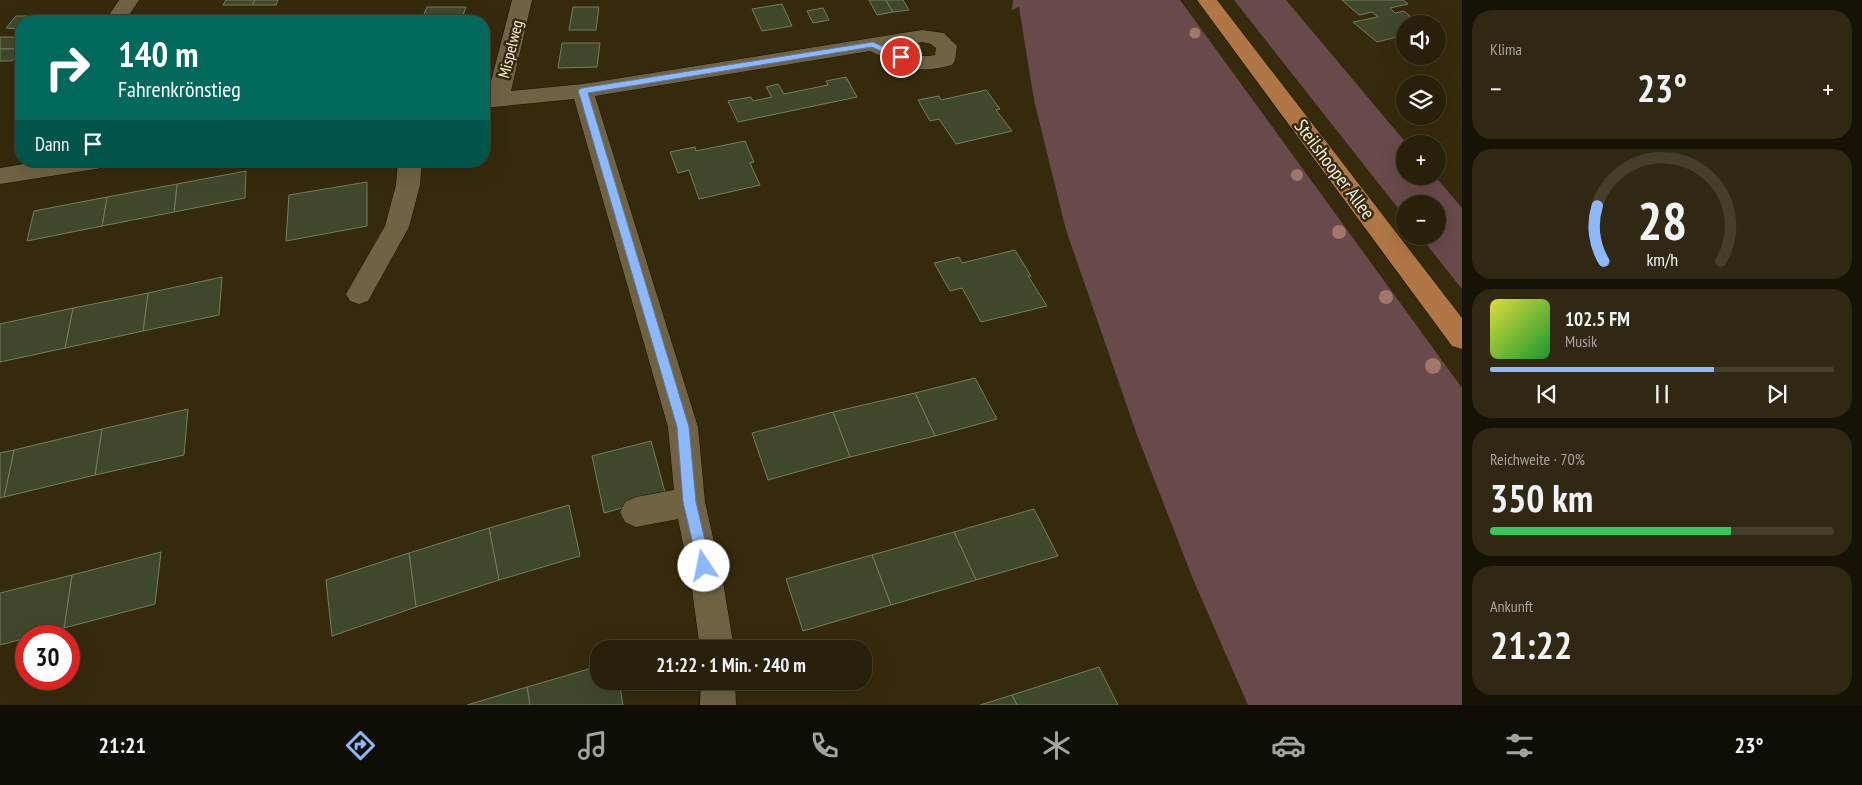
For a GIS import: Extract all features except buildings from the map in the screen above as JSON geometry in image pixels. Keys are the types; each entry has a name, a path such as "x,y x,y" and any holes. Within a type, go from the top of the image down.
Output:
{"main road":[{"name":"Steilshooper Allee","path":"1207,0 1462,338"}],"street":[{"path":"119,15 128,0"},
{"name":"Mispelweg","path":"491,99 522,0"},
{"path":"491,99 582,90 873,44"},
{"path":"582,90 683,427 690,502 707,582 716,640"},
{"path":"0,196 12,170 40,167"},
{"path":"359,294 397,227 408,185 410,167"},
{"path":"636,512 690,502"},
{"path":"718,690 718,705"}],"shaded area":[{"path":"1013,0 1180,0 1462,388 1462,705 1248,705 1193,579 1137,435 1066,230 1034,100 1019,7 1012,10"},
{"path":"1234,0 1286,0 1399,135 1396,135 1396,185 1443,185 1462,208 1462,289 1427,245 1446,245 1446,195 1396,195 1396,206"}],"route":[{"path":"704,566 690,502 683,427 582,90 873,44 901,57"}]}
